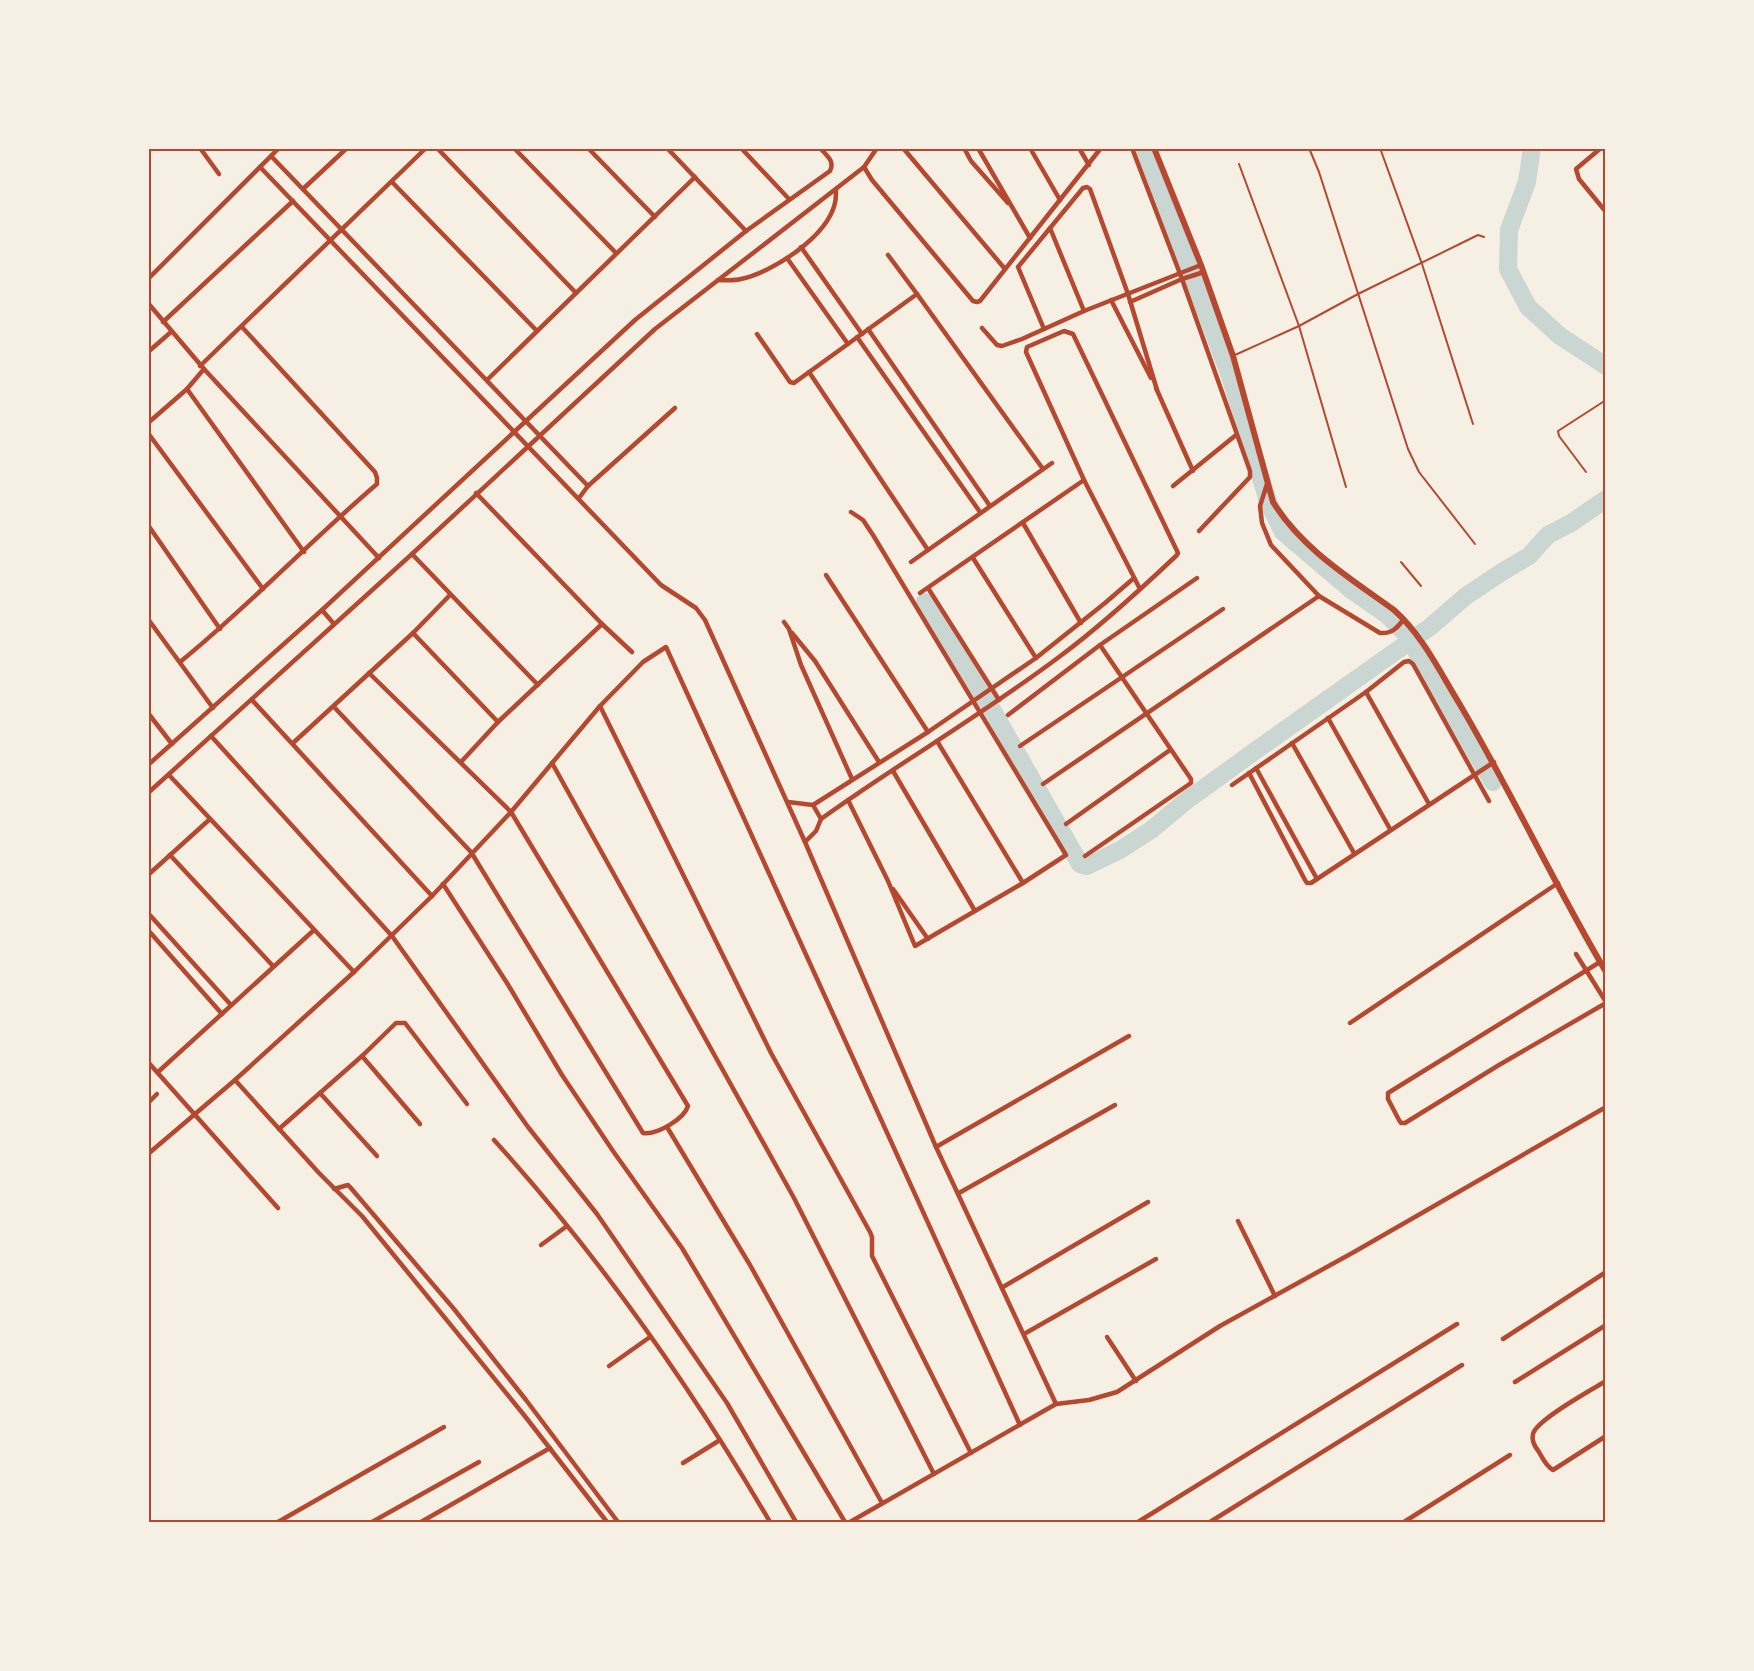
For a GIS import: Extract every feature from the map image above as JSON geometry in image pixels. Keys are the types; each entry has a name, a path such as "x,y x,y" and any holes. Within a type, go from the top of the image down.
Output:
{"street":[{"path":"200,148 219,174"},
{"path":"148,279 279,148"},
{"path":"303,189 347,148"},
{"path":"148,423 187,389 202,368 242,327 426,148"},
{"path":"437,148 576,293"},
{"path":"514,148 616,253"},
{"path":"588,148 655,217"},
{"path":"667,148 746,231"},
{"path":"741,148 789,199"},
{"path":"148,765 379,558 635,320 746,231 830,171 831,160 820,148"},
{"path":"148,793 412,554 655,329 864,167 877,148"},
{"path":"903,148 1005,269"},
{"path":"964,148 971,161 991,186 1014,209"},
{"path":"978,148 1030,238"},
{"path":"1030,148 1060,200"},
{"path":"1079,148 1089,165"},
{"path":"864,167 872,180 973,301 980,301 1101,148"},
{"path":"1132,148 1183,272 1182,279 1250,471 1250,477 1198,531"},
{"path":"1154,148 1202,269 1233,356 1266,485 1278,511 1301,538 1324,559 1402,622 1423,643 1492,763 1605,972"},
{"path":"1601,148 1576,169 1579,179 1605,212"},
{"path":"271,156 588,486"},
{"path":"260,167 661,585 696,608 705,620 806,842 936,1147 959,1192 1056,1404"},
{"path":"487,380 694,177"},
{"path":"392,182 537,331"},
{"path":"1044,329 1018,267 1083,188 1090,189 1128,294 1157,390"},
{"path":"718,280 739,280 758,274 801,248 817,233 830,215 835,204 836,189"},
{"path":"163,322 293,201"},
{"path":"1050,228 1084,311"},
{"path":"801,248 980,512"},
{"path":"888,255 1043,469"},
{"path":"787,258 848,344"},
{"path":"982,328 997,345 1002,346 1193,268 1202,269"},
{"path":"1130,302 1196,275 1202,269"},
{"path":"757,334 790,382 794,383 916,294"},
{"path":"1111,300 1157,390 1193,471"},
{"path":"148,303 202,368 379,558"},
{"path":"180,662 220,629 304,552 340,515 377,484 375,472 242,327"},
{"path":"868,329 990,506"},
{"path":"806,842 816,831 821,819 997,702 1059,657 1110,618 1177,555 1178,550 1073,334 1065,331 1027,347 1026,352 1084,480 1140,589"},
{"path":"148,352 171,332"},
{"path":"809,372 928,550"},
{"path":"187,389 304,552"},
{"path":"579,498 588,486 675,408"},
{"path":"148,433 262,590"},
{"path":"1173,486 1236,435"},
{"path":"910,562 1052,463"},
{"path":"920,593 1084,480"},
{"path":"1266,485 1260,506 1262,523 1271,545 1294,572 1319,596 1380,633 1387,634 1395,630 1402,622"},
{"path":"476,493 602,624 632,652"},
{"path":"848,800 888,881 915,946 1065,857 1065,853 982,712 873,535 863,520 851,512"},
{"path":"1023,523 1081,623"},
{"path":"148,525 220,629"},
{"path":"412,554 538,685"},
{"path":"973,558 1036,658"},
{"path":"826,575 928,732"},
{"path":"788,802 813,805 928,732 1036,658 1134,578"},
{"path":"1008,715 1101,645 1197,578"},
{"path":"928,588 988,691 997,702"},
{"path":"293,743 413,633 450,595"},
{"path":"1043,784 1319,596"},
{"path":"1020,746 1223,609"},
{"path":"322,610 334,624"},
{"path":"148,619 213,708"},
{"path":"784,622 815,661 879,762"},
{"path":"461,762 498,722 602,624"},
{"path":"789,629 801,665 852,780"},
{"path":"413,633 498,722"},
{"path":"1085,856 1191,783 1191,779 1101,645"},
{"path":"148,1154 235,1080 392,936 511,812 600,706 643,663 664,647 667,648 1020,1425"},
{"path":"1232,785 1366,692 1404,662 1409,662 1413,664 1489,801"},
{"path":"334,707 471,852 643,1133 648,1134 667,1127 685,1113 688,1106 511,812 369,673"},
{"path":"1366,692 1429,804"},
{"path":"252,700 432,896"},
{"path":"600,706 771,1053 870,1232 872,1256 971,1453"},
{"path":"148,713 171,744"},
{"path":"1328,718 1390,830"},
{"path":"211,736 392,936 528,1127 604,1224 727,1403 796,1522"},
{"path":"937,741 1023,883"},
{"path":"1292,743 1354,853"},
{"path":"1066,824 1170,750"},
{"path":"1249,773 1305,880 1311,883 1492,763"},
{"path":"552,764 794,1198 934,1474"},
{"path":"1256,768 1317,879"},
{"path":"893,771 975,911"},
{"path":"169,775 354,972"},
{"path":"813,805 821,819"},
{"path":"148,875 210,819"},
{"path":"170,855 273,966"},
{"path":"888,881 928,939"},
{"path":"1350,1023 1558,883"},
{"path":"443,884 507,983 561,1075 682,1248 845,1522"},
{"path":"148,913 231,1005"},
{"path":"148,930 222,1014"},
{"path":"158,1072 314,930"},
{"path":"1576,954 1586,970 1605,1002 1405,1123 1398,1120 1388,1099 1388,1093 1586,970 1600,962"},
{"path":"279,1129 396,1023 405,1023 467,1104"},
{"path":"936,1147 1129,1036"},
{"path":"362,1056 420,1124"},
{"path":"148,1062 278,1208"},
{"path":"235,1080 334,1189 362,1216 607,1522"},
{"path":"320,1093 377,1156"},
{"path":"148,1102 157,1095"},
{"path":"959,1192 1115,1106"},
{"path":"850,1522 1056,1404 1109,1395 1136,1381 1218,1328 1605,1107"},
{"path":"667,1127 750,1265 882,1503"},
{"path":"494,1140 619,1292 720,1440 770,1522"},
{"path":"334,1189 341,1185 350,1187 454,1309 618,1522"},
{"path":"1003,1287 1148,1202"},
{"path":"1238,1221 1275,1296"},
{"path":"541,1245 567,1226"},
{"path":"1024,1334 1156,1259"},
{"path":"1503,1339 1605,1272"},
{"path":"1138,1522 1457,1324"},
{"path":"1515,1382 1605,1325"},
{"path":"609,1366 650,1337"},
{"path":"1107,1337 1136,1381"},
{"path":"1210,1522 1462,1365"},
{"path":"1605,1381 1547,1418 1538,1425 1532,1437 1534,1445 1548,1467 1553,1470 1605,1436"},
{"path":"278,1522 444,1427"},
{"path":"683,1463 720,1440"},
{"path":"421,1522 550,1448"},
{"path":"1404,1522 1510,1455"},
{"path":"372,1522 479,1462"}],"lane":[{"path":"1309,148 1319,172 1412,458 1419,472 1475,544"},
{"path":"1380,148 1422,264 1473,424"},
{"path":"1239,164 1299,326 1346,488"},
{"path":"1233,356 1299,326 1478,235 1484,237"},
{"path":"1586,472 1558,431 1605,400"},
{"path":"1401,562 1421,586"}],"waterway":[{"path":"1144,148 1230,376 1269,504 1283,532 1350,589 1386,614 1412,640 1415,649 1493,782"},
{"path":"1532,148 1527,182 1509,230 1508,269 1528,307 1560,336 1606,366"},
{"path":"925,602 994,713 1080,864 1087,866 1120,850 1151,830 1186,801 1430,627 1466,596 1529,556 1548,535 1571,523 1606,499"}]}
